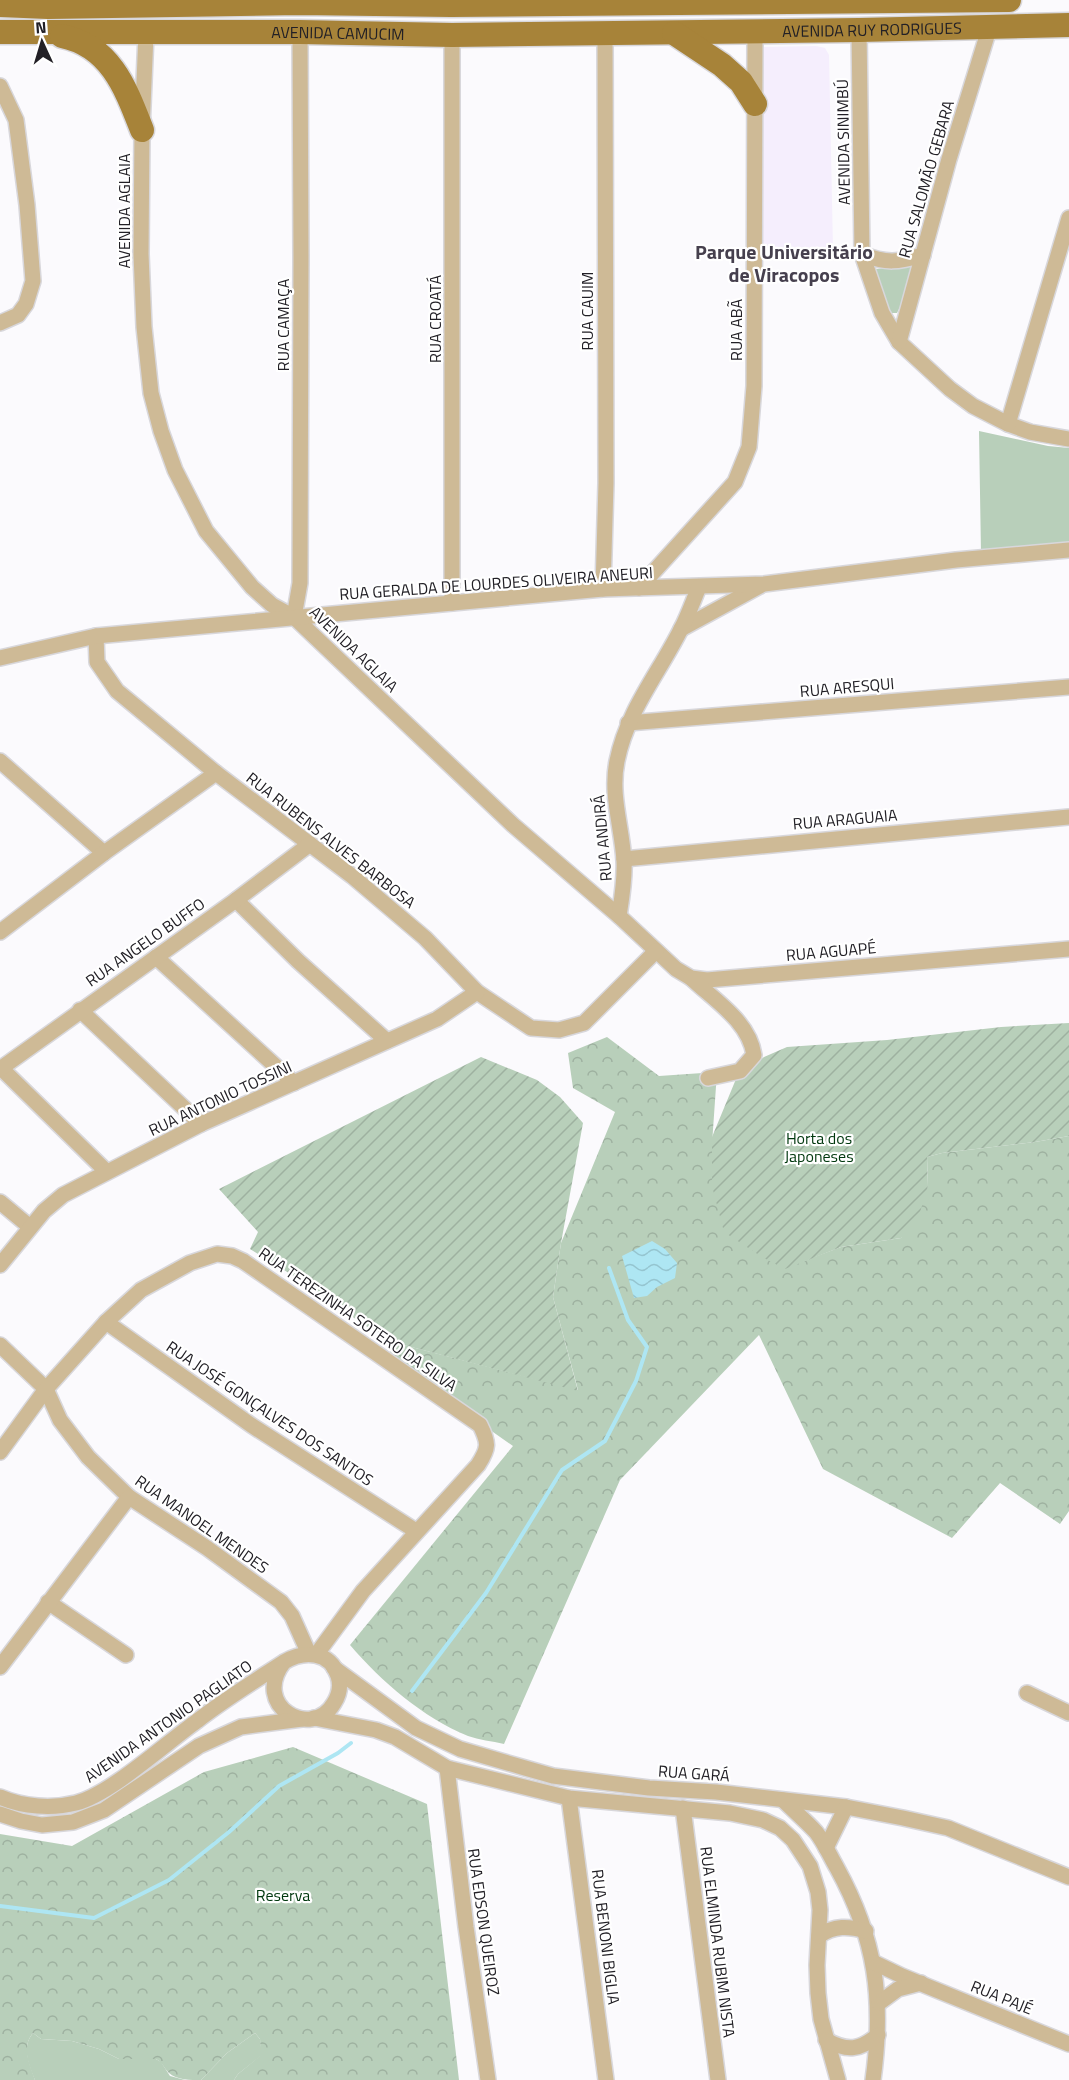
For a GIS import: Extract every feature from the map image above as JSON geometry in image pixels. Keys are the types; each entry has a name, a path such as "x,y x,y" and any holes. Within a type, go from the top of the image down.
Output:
{"main road":[{"name":"AVENIDA RUY RODRIGUES","path":"676,1 1009,0"},
{"name":"AVENIDA CAMUCIM","path":"0,5 676,1"},
{"path":"755,1 755,32"},
{"path":"853,1 855,21 860,30"},
{"path":"146,33 147,3"},
{"path":"451,3 453,35"},
{"name":"AVENIDA RUY RODRIGUES","path":"674,33 1069,25"},
{"name":"AVENIDA CAMUCIM","path":"0,32 300,32 453,35 674,33"},
{"path":"42,32 68,37 89,47 110,64 124,85 141,130"},
{"path":"674,33 735,76 755,104"}],"street":[{"name":"RUA SALOMÃO GEBARA","path":"899,342 949,159 990,26"},
{"name":"AVENIDA SINIMBÚ","path":"860,30 862,254 882,313 899,342 950,389 973,406 1008,424 1030,432 1069,439"},
{"name":"RUA CAMAÇA","path":"294,617 300,583 302,258 300,32"},
{"name":"RUA ABÃ","path":"639,588 735,482 749,447 754,386 755,32"},
{"name":"AVENIDA AGLAIA","path":"146,33 141,130 141,254 144,327 151,393 175,470 206,531 252,587 272,605 294,617 513,825 619,916"},
{"name":"RUA CAUIM","path":"603,589 606,483 605,33"},
{"name":"RUA CROATÁ","path":"452,603 453,35"},
{"path":"0,86 16,120 27,205 33,280 26,304 18,315 0,323"},
{"path":"1008,424 1069,219"},
{"path":"862,254 888,262 901,262 923,255"},
{"name":"RUA GERALDA DE LOURDES OLIVEIRA ANEURI","path":"0,658 96,636 603,589 764,584 956,560 1069,549"},
{"path":"681,629 764,584"},
{"name":"RUA ANDIRÁ","path":"619,916 624,888 624,859 615,805 616,762 628,723 681,629 699,587"},
{"name":"RUA RUBENS ALVES BARBOSA","path":"96,636 97,662 117,691 216,773 352,876 425,938 477,992 531,1028 559,1030 584,1023 656,951"},
{"name":"RUA ARESQUI","path":"628,723 1069,687"},
{"path":"0,761 104,853"},
{"path":"1,930 216,773"},
{"name":"RUA ARAGUAIA","path":"624,859 1069,817"},
{"name":"RUA ANGELO BUFFO","path":"1,1068 236,900 310,844"},
{"path":"236,900 298,961 387,1041"},
{"path":"619,916 676,969 691,978 744,1028 752,1042 754,1054 740,1071 708,1078"},
{"name":"RUA AGUAPÉ","path":"691,978 706,980 1069,949"},
{"path":"156,957 294,1083"},
{"name":"RUA ANTONIO TOSSINI","path":"0,1265 44,1211 63,1195 201,1124 437,1019 477,992"},
{"path":"80,1010 201,1124"},
{"path":"1,1068 107,1172"},
{"path":"0,1202 30,1227"},
{"name":"RUA TEREZINHA SOTERO DA SILVA","path":"0,1452 46,1389 105,1322 141,1290 190,1263 217,1254 243,1261 480,1425 487,1439 486,1452 478,1465 363,1591 312,1654"},
{"name":"RUA JOSÉ GONÇALVES DOS SANTOS","path":"105,1322 251,1425 416,1531"},
{"name":"RUA MANOEL MENDES","path":"0,1345 46,1389 60,1420 88,1457 129,1497 207,1548 281,1602 292,1616 312,1654"},
{"path":"0,1667 129,1497"},
{"path":"48,1602 126,1655"},
{"path":"0,1815 42,1826 73,1822 104,1810 199,1746 241,1727 309,1719 324,1714 337,1698 338,1677 334,1668 326,1660 312,1654 294,1656 284,1662 277,1671 274,1692 284,1711 293,1717 309,1719 376,1730 395,1737 447,1768 570,1798 730,1813 763,1820 780,1828 793,1840 810,1866 818,1892 820,1910 818,1993 821,2019 838,2080"},
{"name":"AVENIDA ANTONIO PAGLIATO","path":"0,1797 13,1803 47,1806 77,1803 97,1795 200,1718 284,1662"},
{"name":"RUA GARÁ","path":"334,1668 416,1728 460,1749 552,1776 846,1807 948,1828 1069,1877"},
{"path":"1027,1693 1069,1713"},
{"name":"RUA EDSON QUEIROZ","path":"447,1768 466,1927 488,2080"},
{"name":"RUA BENONI BIGLIA","path":"570,1798 606,2080"},
{"path":"783,1800 817,1833 842,1878 866,1931 879,2003 873,2080"},
{"path":"826,1848 846,1807"},
{"name":"RUA ELMINDA RUBIM NISTA","path":"683,1808 718,2080"},
{"path":"819,1936 826,1930 839,1927 852,1927 866,1931"},
{"name":"RUA PAJÉ","path":"873,1962 1069,2044"},
{"path":"879,2003 898,1989 921,1983"},
{"path":"826,2040 838,2046 852,2048 865,2045 878,2035"}],"shaded area":[{"path":"816,46 825,48 829,55 833,249 757,248 757,55 764,47"}],"green space":[{"path":"913,264 906,295 897,313 889,313 875,285 876,269"},
{"path":"979,431 1048,446 1069,448 1069,548 981,553"},
{"name":"Horta dos Japoneses","path":"1069,1023 1069,1136 927,1157 928,1186 917,1222 901,1238 841,1247 785,1269 724,1232 712,1186 712,1137 736,1079 764,1057 787,1047"},
{"path":"607,1037 659,1076 717,1072 712,1144 785,1268 841,1247 901,1238 928,1186 927,1157 1069,1136 1069,1511 1060,1524 1000,1483 952,1538 823,1469 759,1335 620,1480 504,1744 468,1736 419,1709 389,1685 350,1645 513,1446 385,1356 400,1344 578,1390 553,1297 561,1243 615,1112 573,1088 568,1053"},
{"path":"481,1057 537,1080 560,1097 583,1123 553,1297 578,1391 400,1344 364,1325 308,1285 250,1249 258,1232 219,1189"},
{"name":"Reserva","path":"293,1747 427,1804 459,2080 234,2080 261,2055 260,2039 255,2033 227,2053 201,2080 188,2080 172,2075 156,2059 119,2059 99,2049 72,2041 41,2039 33,2033 29,2038 27,2050 35,2080 0,2080 0,1834 72,1846 204,1772"},
{"path":"33,2033 41,2039 72,2041 99,2049 119,2059 156,2059 161,2062 170,2076 185,2080 35,2080 27,2050 29,2038"},
{"path":"255,2033 260,2039 262,2055 238,2074 234,2080 201,2080 227,2053"}],"water":[{"path":"652,1241 665,1249 677,1263 675,1278 657,1287 647,1296 634,1298 622,1256"}],"waterway":[{"path":"412,1691 486,1593 562,1470 605,1441 636,1381 647,1347 628,1320 609,1268"},
{"path":"0,1906 94,1918 169,1880 229,1832 279,1786 338,1753 351,1743"}],"district":[{"name":"Parque Universitário de Viracopos","path":"784,264"}]}
